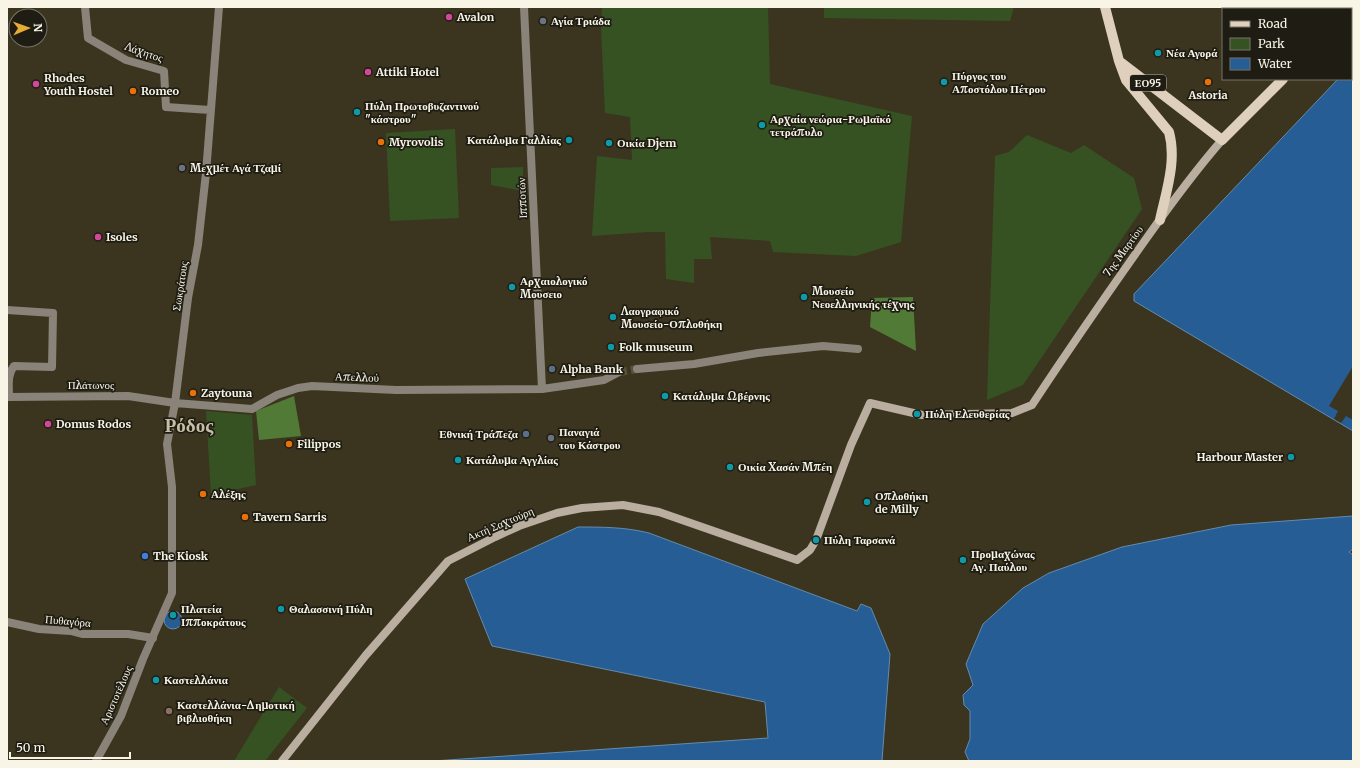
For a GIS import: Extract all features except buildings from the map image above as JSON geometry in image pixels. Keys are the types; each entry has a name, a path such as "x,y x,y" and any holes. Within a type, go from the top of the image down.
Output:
{"main road":[{"path":"1105,7 1119,61 1126,80 1169,132 1172,142 1172,161 1160,220"},
{"name":"ΕΟ95","path":"1119,61 1222,140"},
{"name":"7ης Μαρτίου","path":"810,550 816,540 851,445 870,404 922,415 1012,413 1032,405 1105,297 1207,157 1282,80"},
{"name":"Ακτή Σαχτούρη","path":"282,761 366,655 448,561 519,526 557,513 582,508 623,505 659,512 797,560 810,550"}],"street":[{"name":"Λάχητος","path":"85,7 88,38 126,60 164,71 166,107 210,110"},
{"name":"Σωκράτους","path":"153,638 172,593 172,487 167,444 175,403 188,298 198,245 206,173 219,7"},
{"name":"Ιπποτών","path":"524,7 542,389"},
{"path":"7,310 53,313 52,367 14,366 11,370 9,378 8,397"},
{"path":"637,369 694,364 758,353 823,346 858,350"},
{"name":"Απελλού","path":"175,403 252,409 277,395 298,388 312,386 396,390 542,389 604,380 618,372"},
{"name":"Πλάτωνος","path":"8,397 128,396 175,403"},
{"name":"Πυθαγόρα","path":"7,622 39,629 71,631 82,634 128,634 153,638"},
{"name":"Αριστοτέλους","path":"96,761 121,716 143,659 153,638"}],"green space":[{"path":"602,7 768,7 770,84 912,116 901,242 856,256 773,252 770,241 710,237 712,259 694,259 694,283 666,279 665,232 592,236 597,156 632,160 630,117 605,113 601,28"},
{"path":"824,7 1014,7 1010,21 824,18"},
{"path":"455,129 459,218 390,221 386,133"},
{"path":"1027,135 1071,153 1084,145 1134,178 1142,209 1023,385 987,400 995,156 1009,152"},
{"path":"523,167 523,191 491,185 491,168"},
{"path":"913,297 916,351 870,327 872,298"},
{"path":"294,396 301,436 259,440 256,411"},
{"path":"206,411 252,415 256,485 211,495"},
{"path":"279,687 307,708 265,761 234,761"}],"water":[{"path":"1353,63 1353,431 1134,301 1134,294 1337,80 1352,80"},
{"path":"1353,516 1353,549 1349,552 1353,555 1353,761 969,761 965,752 970,739 970,711 964,705 963,695 973,685 966,664 983,624 1023,588 1049,573 1122,547 1231,525"},
{"path":"578,527 622,528 649,533 857,611 861,604 871,608 890,654 882,761 433,761 768,738 765,702 492,646 465,579"},
{"path":"173,611 179,614 182,620 179,626 173,629 167,626 164,620 167,614"}],"pier":[{"path":"1353,366 1353,420 1346,416 1341,423 1334,419 1338,411 1329,406"}],"tunnel":[{"path":"619,372 637,369"}],"place":[{"name":"Avalon","path":"449,17"},
{"name":"Αγία Τριάδα","path":"543,21"},
{"name":"Νέα Αγορά","path":"1158,53"},
{"name":"Attiki Hotel","path":"368,72"},
{"name":"Πύργος του Αποστόλου Πέτρου","path":"944,82"},
{"name":"Astoria","path":"1208,82"},
{"name":"Rhodes Youth Hostel","path":"36,84"},
{"name":"Romeo","path":"133,91"},
{"name":"Πύλη Πρωτοβυζαντινού \"κάστρου\"","path":"357,112"},
{"name":"Αρχαία νεώρια-Ρωμαϊκό τετράπυλο","path":"762,125"},
{"name":"Κατάλυμα Γαλλίας","path":"569,140"},
{"name":"Myrovolis","path":"381,142"},
{"name":"Οικία Djem","path":"609,143"},
{"name":"Μεχμέτ Αγά Τζαμί","path":"182,168"},
{"name":"Isoles","path":"98,237"},
{"name":"Αρχαιολογικό Μουσειο","path":"512,287"},
{"name":"Μουσείο Νεοελληνικής τέχνης","path":"804,297"},
{"name":"Λαογραφικό Μουσείο-Οπλοθήκη","path":"613,317"},
{"name":"Folk museum","path":"611,347"},
{"name":"Alpha Bank","path":"552,369"},
{"name":"Zaytouna","path":"193,393"},
{"name":"Κατάλυμα Ωβέρνης","path":"665,396"},
{"name":"Πύλη Ελευθερίας","path":"917,414"},
{"name":"Domus Rodos","path":"48,424"},
{"name":"Εθνική Τράπεζα","path":"526,434"},
{"name":"Παναγιά του Κάστρου","path":"551,438"},
{"name":"Filippos","path":"289,444"},
{"name":"Harbour Master","path":"1291,457"},
{"name":"Κατάλυμα Αγγλίας","path":"458,460"},
{"name":"Οικία Χασάν Μπέη","path":"730,467"},
{"name":"Αλέξης","path":"203,494"},
{"name":"Οπλοθήκη de Milly","path":"867,502"},
{"name":"Tavern Sarris","path":"245,517"},
{"name":"Πύλη Ταρσανά","path":"816,540"},
{"name":"The Kiosk","path":"145,556"},
{"name":"Προμαχώνας Αγ. Παύλου","path":"963,560"},
{"name":"Θαλασσινή Πύλη","path":"281,609"},
{"name":"Πλατεία Ιπποκράτους","path":"173,615"},
{"name":"Καστελλάνια","path":"156,680"},
{"name":"Καστελλάνια-Δημοτική βιβλιοθήκη","path":"169,711"}],"district":[{"name":"Ρόδος","path":"189,425"}]}
